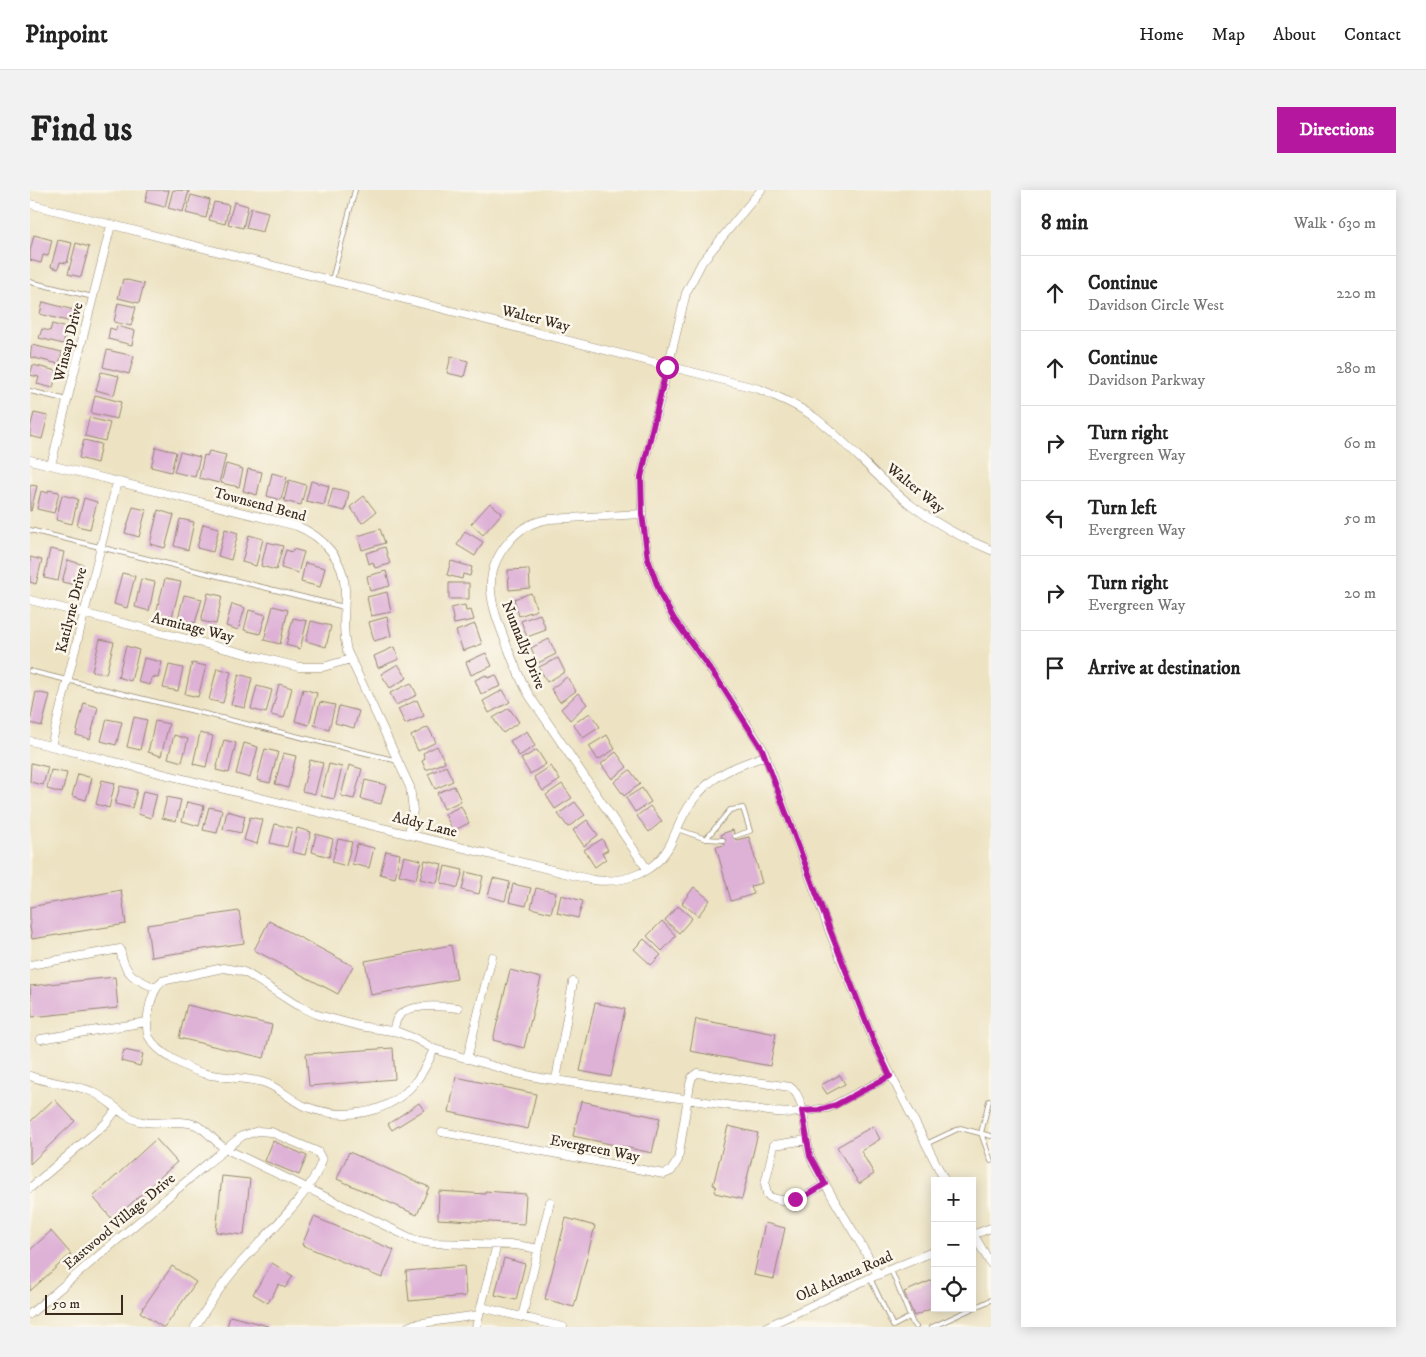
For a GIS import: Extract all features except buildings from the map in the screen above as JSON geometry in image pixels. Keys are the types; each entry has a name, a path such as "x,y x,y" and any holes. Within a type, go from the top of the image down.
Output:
{"street":[{"path":"761,190 702,262 686,293 641,477 642,514 648,559 661,596 674,619 718,680 765,756 874,1042 943,1177"},
{"name":"Walter Way","path":"30,204 747,386 794,405 813,417 833,433 898,494 923,514 950,531 991,550"},
{"name":"Winsap Drive","path":"51,466 111,225"},
{"name":"Townsend Bend","path":"30,460 297,526 325,543 337,561 344,583 344,638 351,659 408,782 413,815 409,834"},
{"name":"Katilyne Drive","path":"51,746 117,482"},
{"name":"Nunnally Drive","path":"642,514 550,519 531,524 515,534 500,552 492,570 490,590 494,611 516,669 529,695 647,869"},
{"name":"Armitage Way","path":"30,600 299,667 323,668 351,659"},
{"name":"Addy Lane","path":"30,741 598,881 623,880 647,869 665,853 691,802 708,784 731,768 765,756"},
{"path":"30,964 120,949 123,963 128,972 142,982 156,988"},
{"path":"467,1059 492,957"},
{"path":"434,1049 419,1077 399,1097 368,1112 356,1114 335,1113 303,1105 274,1086 263,1082 211,1075 195,1070 168,1055 155,1045 147,1032 147,1022 152,996 162,981 223,968 234,969 248,974 295,1004 318,1014 352,1024 393,1031 416,1039 434,1049 517,1073 556,1080 775,1112 828,1108 890,1076"},
{"path":"556,1080 573,982"},
{"path":"393,1031 397,1018 402,1012 435,1006 458,1008"},
{"path":"41,1039 147,1022"},
{"name":"Evergreen Way","path":"442,1132 664,1174 671,1171 678,1160 687,1100 691,1080 694,1075 699,1072 790,1087 796,1092 802,1111 812,1161 860,1241 874,1276"},
{"path":"30,1076 46,1081 77,1086 93,1092 117,1109 140,1121 163,1124 185,1122 195,1125 205,1130 219,1145 226,1149 421,1242 516,1244 539,1249"},
{"path":"30,1188 106,1123 117,1109"},
{"name":"Eastwood Village Drive","path":"30,1314 226,1149 247,1134 264,1131 276,1134 318,1152 321,1157 321,1163 306,1188 296,1202 232,1273 195,1327"},
{"path":"807,1140 774,1145 765,1184 767,1194 781,1200 795,1199 807,1195 825,1184"},
{"path":"522,1316 550,1202"},
{"path":"976,1233 991,1228"},
{"path":"976,1239 991,1264"},
{"path":"476,1327 497,1244"},
{"name":"Old Atlanta Road","path":"766,1327 874,1276 931,1253"},
{"path":"481,1307 563,1327"},
{"path":"408,1327 415,1324 479,1315"}],"lane":[{"path":"332,280 356,190"},
{"path":"30,282 93,297"},
{"path":"30,391 68,400"},
{"path":"30,530 344,607"},
{"path":"30,671 398,761"},
{"path":"706,839 730,810 742,808 750,831 735,836"},
{"path":"677,829 706,839 723,840"},
{"path":"989,1101 981,1134 991,1161"},
{"path":"926,1144 960,1128 991,1136"},
{"path":"890,1269 916,1327"},
{"path":"874,1276 893,1326 910,1317"},
{"path":"932,1327 991,1300"}],"route":[{"path":"667,367 641,477 642,514 648,559 661,596 674,619 718,680 762,749 830,930 874,1042 890,1076 836,1105 819,1110 802,1111 810,1156 825,1184 807,1195 795,1199"}]}
